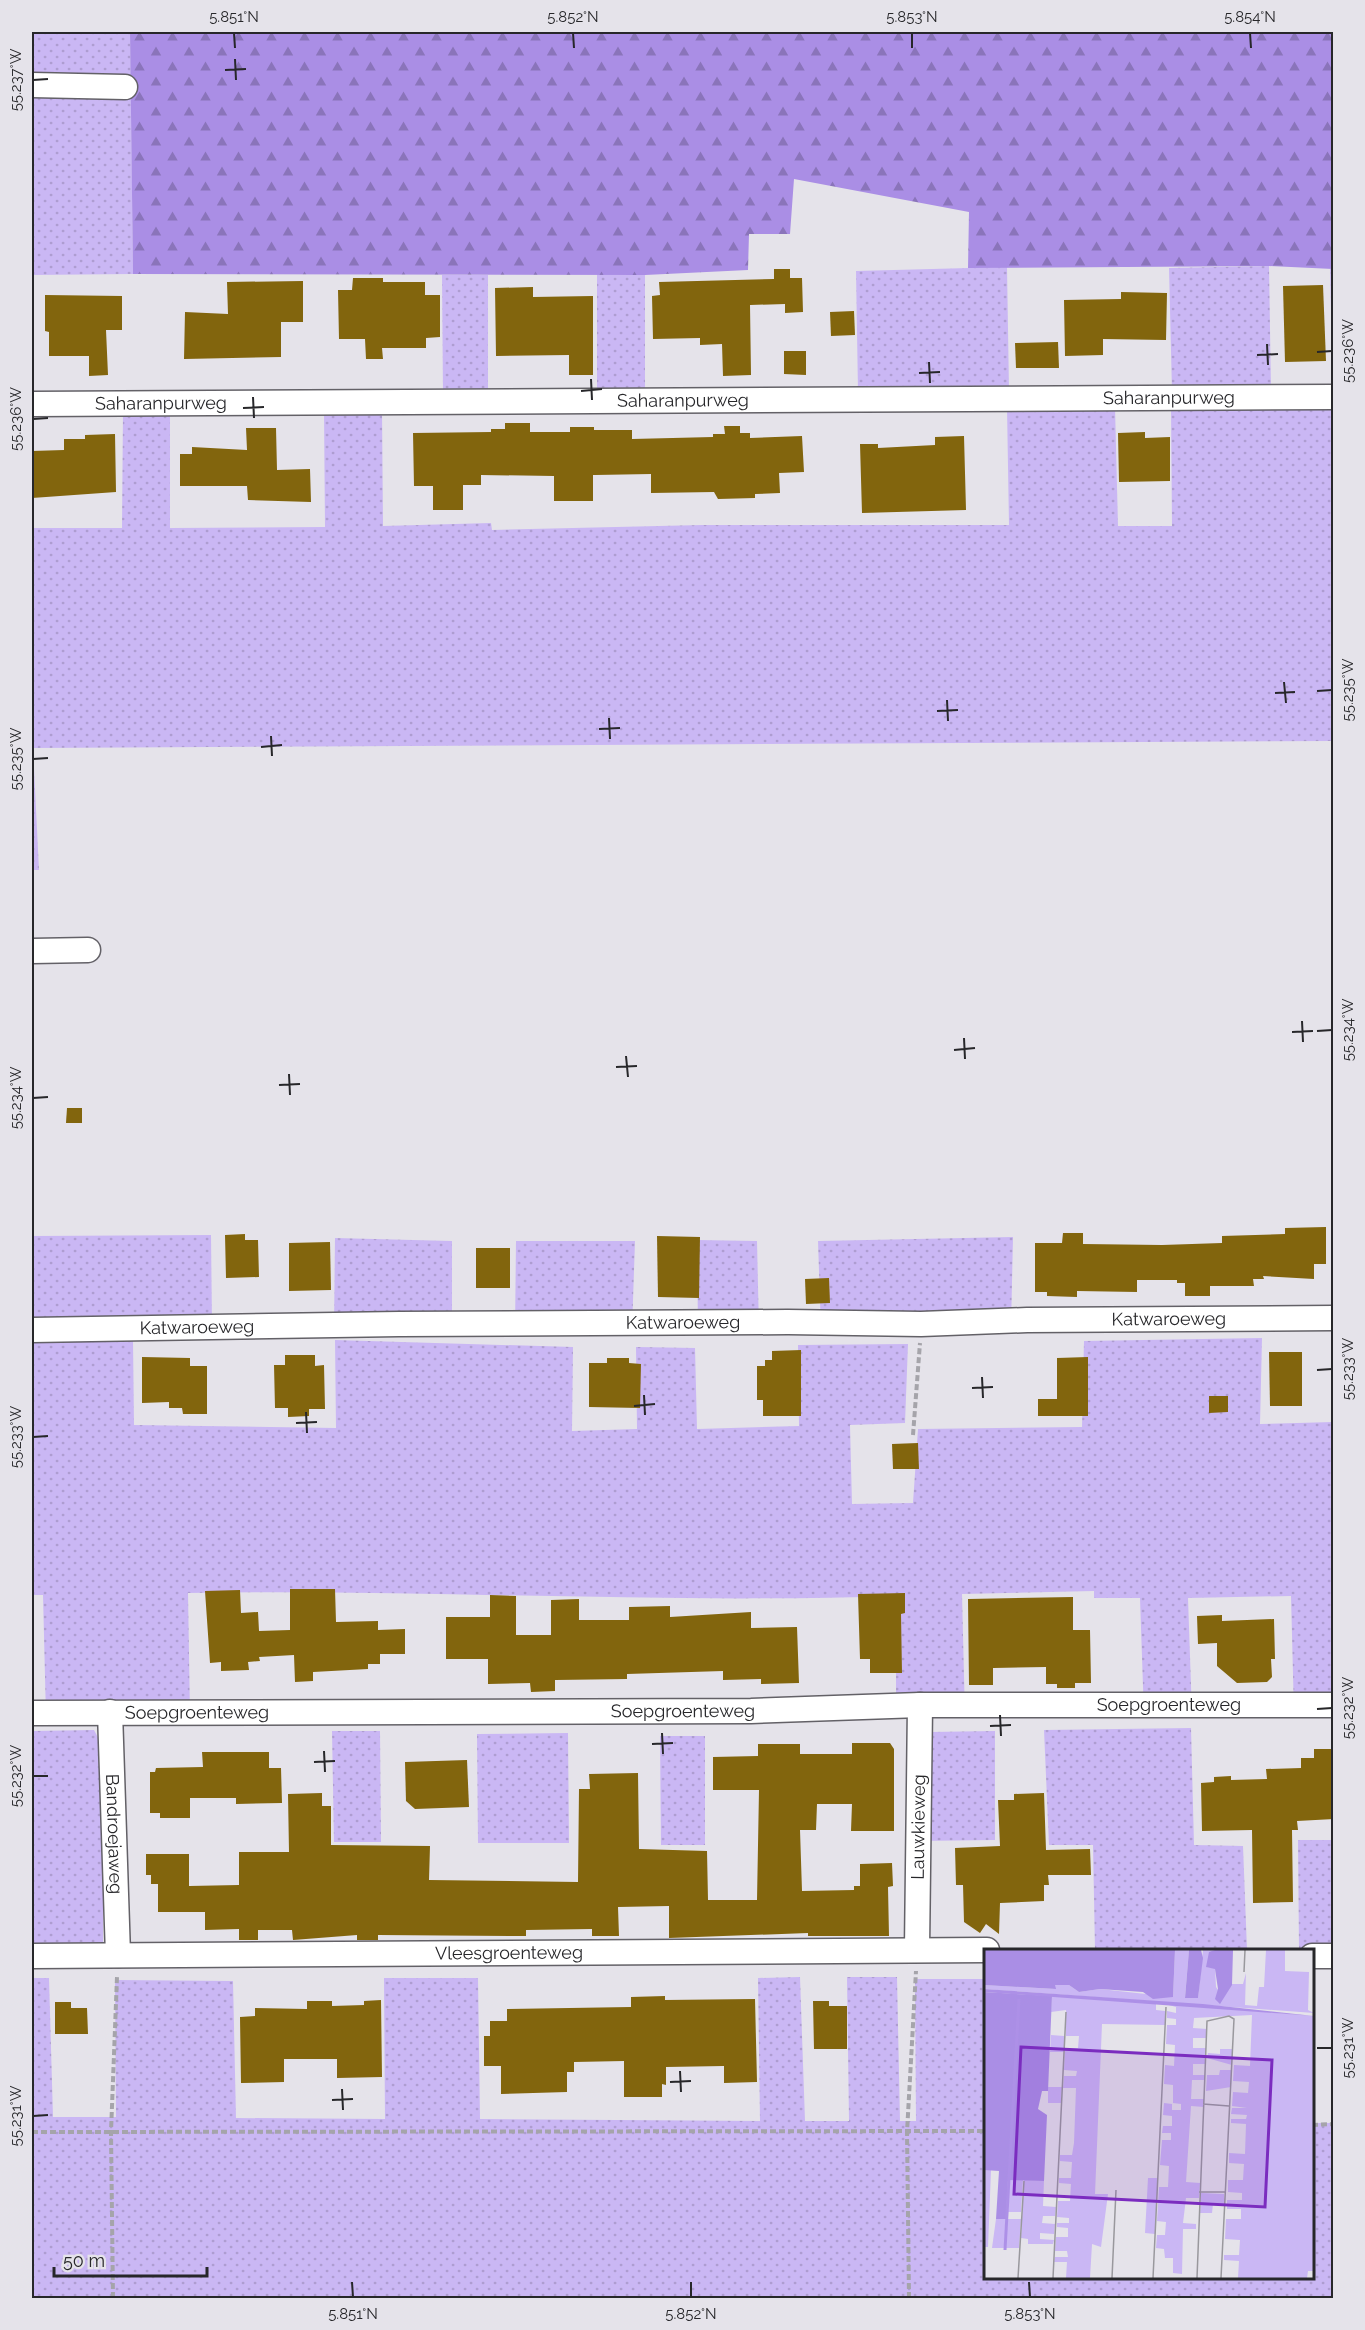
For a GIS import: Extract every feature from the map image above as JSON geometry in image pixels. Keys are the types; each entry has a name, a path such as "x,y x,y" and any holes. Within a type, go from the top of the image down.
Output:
{"street":[{"path":"32,85 125,87"},
{"name":"Saharanpurweg","path":"32,404 1334,398"},
{"path":"32,951 88,950"},
{"name":"Katwaroeweg","path":"32,1330 422,1323 921,1324 1028,1320 1334,1318"},
{"name":"Soepgroenteweg","path":"32,1713 751,1711 920,1705 1334,1705"},
{"name":"Lauwkieweg","path":"917,1949 920,1705"},
{"name":"Bandroejaweg","path":"110,1712 118,1955"},
{"name":"Vleesgroenteweg","path":"32,1956 984,1950"},
{"path":"1314,1956 1334,1956"}],"path":[{"path":"913,1435 921,1324"},
{"path":"909,2298 907,2132 917,1949"},
{"path":"113,2298 111,2132 118,1955"},
{"path":"1314,2125 1334,2124"},
{"path":"32,2132 984,2130"}],"shaded area":[{"path":"32,32 130,32 131,80 32,79"},
{"path":"32,90 131,91 133,274 32,275"},
{"path":"1269,266 1271,391 1172,392 1169,268"},
{"path":"1007,267 1009,391 858,392 856,271"},
{"path":"1330,269 1334,269 1333,393"},
{"path":"597,274 645,275 645,394 597,394"},
{"path":"442,275 488,275 488,395 443,395"},
{"path":"1333,406 1333,741 33,748 39,870 32,870 32,528 122,528 123,412 170,412 170,528 325,527 324,411 382,410 383,526 491,523 492,530 702,525 1009,525 1007,407 1115,407 1118,526 1172,526 1171,407"},
{"path":"211,1235 212,1325 32,1326 32,1236"},
{"path":"1013,1237 1011,1328 821,1331 818,1241"},
{"path":"335,1238 452,1241 452,1329 334,1329"},
{"path":"697,1240 757,1241 759,1330 698,1330"},
{"path":"516,1241 635,1241 632,1330 515,1330"},
{"path":"1262,1338 1260,1424 1333,1422 1333,1713 1294,1713 1291,1596 1188,1598 1192,1715 1144,1716 1140,1598 1094,1598 1094,1591 962,1594 965,1717 896,1717 896,1596 630,1598 276,1592 188,1593 190,1716 46,1717 43,1595 32,1595 32,1341 133,1341 134,1425 336,1428 335,1340 573,1347 572,1431 637,1429 636,1347 695,1348 697,1429 799,1426 798,1345 908,1344 905,1423 850,1425 852,1504 913,1503 918,1429 1082,1427 1084,1341"},
{"path":"1191,1728 1194,1845 1243,1846 1247,1949 1095,1949 1093,1845 1049,1845 1044,1730"},
{"path":"94,1730 103,1747 103,1943 100,1954 32,1963 32,1731"},
{"path":"332,1731 380,1731 381,1842 334,1842"},
{"path":"995,1731 995,1840 916,1841 930,1732"},
{"path":"568,1733 569,1843 478,1843 477,1734"},
{"path":"660,1736 705,1736 705,1845 661,1845"},
{"path":"1298,1840 1333,1840 1333,1961 1314,1949 1299,1949"},
{"path":"800,1977 805,2121 849,2121 847,1977 897,1977 900,2121 916,2121 915,1979 984,1979 984,2279 1314,2279 1314,2123 1333,2123 1333,2298 32,2298 32,1978 49,1978 53,2117 116,2117 115,1980 233,1981 236,2118 385,2119 384,1978 478,1978 480,2119 760,2121 758,1978"}],"green space":[{"path":"130,32 1333,32 1333,269 1269,266 968,268 969,212 794,179 790,234 749,234 748,270 645,275 133,274"}],"building":[{"path":"774,269 790,269 790,278 802,278 803,312 785,313 785,304 750,305 751,375 723,376 722,344 700,345 700,338 653,339 652,296 660,295 659,282 774,279"},
{"path":"353,278 383,278 383,282 425,282 425,295 440,295 440,337 426,338 426,348 382,348 383,359 366,359 365,339 339,339 338,290 352,290"},
{"path":"303,281 303,322 281,322 281,357 184,359 185,312 228,314 227,282"},
{"path":"1323,285 1326,361 1285,362 1283,286"},
{"path":"533,287 533,297 593,296 593,375 569,375 569,355 496,356 495,288"},
{"path":"1121,292 1167,293 1166,340 1103,339 1103,355 1065,356 1064,300 1121,299"},
{"path":"45,295 122,296 122,330 106,330 108,375 89,376 89,356 49,356 49,332 45,331"},
{"path":"854,311 855,335 831,336 830,312"},
{"path":"1058,342 1059,368 1016,368 1015,343"},
{"path":"784,351 806,351 806,375 784,374"},
{"path":"505,423 530,423 530,432 570,432 570,427 594,427 594,430 632,430 632,439 713,437 713,434 725,434 724,426 740,426 740,433 750,433 750,438 802,436 804,472 779,473 780,493 755,494 755,498 718,499 714,492 651,493 651,474 593,475 593,501 554,501 554,476 481,475 481,485 463,485 463,510 433,510 433,486 414,486 413,433 491,432 491,429 505,429"},
{"path":"246,428 276,428 277,470 310,469 311,502 248,500 247,486 180,486 180,454 192,454 192,447 247,450"},
{"path":"1145,432 1145,438 1170,437 1170,481 1119,482 1118,433"},
{"path":"115,434 116,492 32,498 32,451 64,450 64,439 85,439 85,435"},
{"path":"964,436 966,510 862,513 860,444 878,444 878,448 935,445 935,437"},
{"path":"67,1108 82,1108 82,1123 66,1123"},
{"path":"1326,1227 1326,1264 1314,1264 1314,1279 1263,1276 1264,1279 1253,1279 1254,1286 1210,1286 1210,1296 1185,1296 1185,1283 1177,1283 1177,1280 1137,1280 1137,1292 1077,1291 1077,1297 1047,1296 1047,1292 1035,1292 1035,1243 1062,1243 1063,1233 1083,1233 1083,1244 1162,1245 1222,1243 1222,1236 1285,1234 1285,1228"},
{"path":"245,1234 245,1240 258,1240 259,1277 226,1278 225,1235"},
{"path":"657,1236 700,1237 699,1298 658,1297"},
{"path":"330,1242 331,1290 289,1291 289,1243"},
{"path":"476,1248 510,1248 510,1288 476,1288"},
{"path":"829,1278 830,1303 806,1304 805,1279"},
{"path":"801,1350 801,1416 763,1416 763,1400 757,1400 757,1366 765,1366 765,1360 772,1360 772,1351"},
{"path":"1269,1352 1302,1352 1302,1406 1270,1406"},
{"path":"285,1355 315,1355 315,1366 324,1365 325,1409 309,1409 309,1416 288,1417 288,1408 275,1408 274,1365 285,1365"},
{"path":"142,1357 190,1358 190,1366 207,1366 207,1414 183,1414 182,1408 169,1408 169,1402 142,1403"},
{"path":"1088,1357 1088,1416 1038,1416 1038,1399 1057,1399 1057,1358"},
{"path":"607,1358 629,1358 629,1363 641,1364 640,1408 589,1407 589,1363 607,1363"},
{"path":"1209,1396 1228,1396 1228,1412 1209,1413"},
{"path":"918,1443 919,1469 893,1469 892,1444"},
{"path":"290,1589 335,1589 336,1622 378,1621 378,1630 405,1629 405,1654 380,1654 380,1664 368,1664 368,1669 313,1672 313,1681 295,1682 294,1655 259,1657 260,1661 248,1662 249,1670 221,1671 221,1662 210,1663 205,1591 240,1590 241,1613 258,1612 259,1631 290,1630"},
{"path":"905,1593 905,1613 901,1614 902,1673 870,1673 870,1659 860,1659 858,1594"},
{"path":"490,1595 516,1596 516,1635 551,1635 551,1600 579,1599 579,1620 629,1620 629,1607 670,1606 670,1617 751,1612 751,1628 797,1627 799,1683 761,1684 761,1679 723,1680 723,1671 627,1674 627,1679 555,1680 555,1691 531,1692 530,1683 488,1684 488,1659 446,1659 446,1617 490,1617"},
{"path":"1073,1597 1073,1630 1090,1630 1091,1683 1075,1683 1075,1688 1057,1688 1057,1684 1046,1684 1046,1667 993,1668 993,1685 969,1685 968,1599"},
{"path":"1222,1615 1222,1621 1274,1619 1275,1659 1271,1659 1272,1677 1267,1682 1237,1683 1217,1666 1217,1643 1198,1644 1197,1616"},
{"path":"852,1743 890,1743 894,1749 894,1831 851,1831 852,1804 817,1804 816,1830 800,1830 802,1891 854,1890 854,1886 860,1886 860,1864 892,1863 893,1886 888,1887 889,1936 808,1936 808,1933 669,1938 669,1906 618,1907 619,1936 592,1936 592,1929 526,1930 526,1936 378,1935 378,1940 357,1940 357,1935 293,1940 292,1930 258,1930 258,1940 239,1940 239,1929 205,1930 205,1912 158,1912 158,1884 151,1884 151,1875 146,1875 146,1854 189,1854 189,1886 239,1885 239,1852 289,1852 288,1794 322,1793 322,1806 331,1806 331,1845 430,1846 429,1880 578,1882 579,1789 590,1789 589,1774 638,1773 639,1849 707,1851 708,1900 757,1900 759,1790 713,1790 713,1757 758,1756 758,1744 800,1744 800,1754 852,1754"},
{"path":"1314,1749 1334,1749 1334,1819 1297,1821 1298,1830 1292,1830 1293,1902 1253,1903 1252,1830 1202,1831 1201,1783 1214,1782 1214,1777 1231,1776 1231,1780 1267,1779 1266,1769 1301,1768 1301,1758 1314,1758"},
{"path":"202,1752 269,1752 269,1768 281,1768 282,1803 236,1804 236,1798 190,1798 190,1818 160,1818 160,1813 150,1813 150,1772 155,1772 156,1768 203,1767"},
{"path":"467,1760 469,1807 415,1809 406,1801 405,1762"},
{"path":"1044,1793 1046,1850 1090,1849 1091,1875 1048,1875 1049,1885 1044,1885 1044,1901 1000,1903 999,1934 986,1924 980,1933 964,1922 963,1885 956,1885 955,1848 1000,1846 998,1800 1014,1800 1014,1794"},
{"path":"665,1996 665,2000 755,1999 757,2082 724,2083 724,2066 666,2067 666,2085 662,2084 662,2097 624,2097 624,2061 574,2062 574,2072 567,2072 567,2092 501,2094 501,2066 484,2066 484,2036 490,2036 490,2021 507,2021 507,2009 631,2007 631,1997"},
{"path":"381,2000 382,2077 337,2078 337,2059 284,2059 284,2082 241,2083 240,2017 255,2016 255,2008 307,2009 307,2001 332,2001 332,2006 364,2005 364,2001"},
{"path":"813,2001 829,2001 829,2006 847,2006 847,2049 814,2049"},
{"path":"55,2002 71,2002 71,2008 87,2008 88,2034 55,2034"}]}
